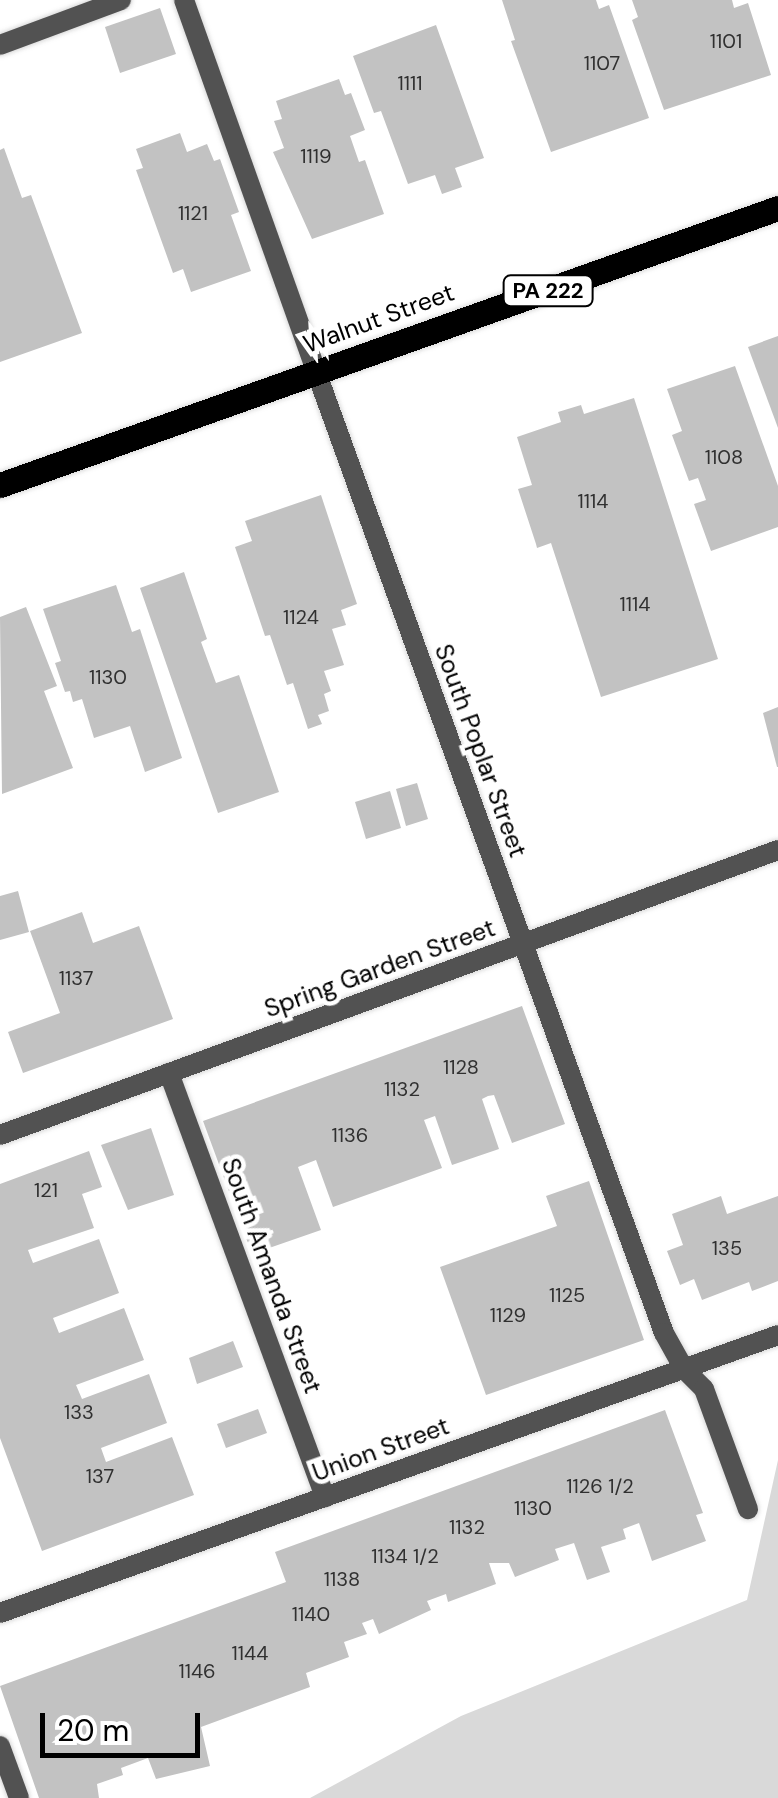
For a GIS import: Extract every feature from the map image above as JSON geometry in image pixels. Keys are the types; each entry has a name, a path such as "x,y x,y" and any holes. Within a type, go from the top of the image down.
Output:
{"main road":[{"name":"Walnut Street","path":"0,486 778,208"}],"street":[{"path":"0,44 121,0"},
{"name":"South Poplar Street","path":"184,0 664,1334 684,1369 704,1389 748,1509"},
{"name":"Spring Garden Street","path":"0,1135 778,850"},
{"name":"South Amanda Street","path":"169,1073 324,1497"},
{"name":"Union Street","path":"0,1613 778,1335"},
{"path":"0,1746 20,1798"}],"shaded area":[{"path":"778,1460 778,1798 310,1798 461,1716 747,1600"}],"building":[{"path":"502,0 596,0 599,9 609,5 649,118 551,152 511,41 515,40"},
{"path":"632,0 732,0 734,8 748,3 771,75 664,110 632,20 638,17"},
{"path":"160,8 176,54 120,73 105,27"},
{"path":"436,25 484,158 455,168 462,187 442,194 435,175 408,184 381,111 374,113 353,56"},
{"path":"339,79 345,95 351,93 365,130 350,136 359,162 365,160 384,214 312,239 273,152 284,148 274,121 282,119 276,101"},
{"path":"180,133 187,152 207,144 214,161 220,159 239,212 231,215 251,271 191,292 183,269 173,273 136,170 143,168 136,149"},
{"path":"4,148 22,198 31,195 82,333 0,362 0,150"},
{"path":"778,336 778,428 748,347"},
{"path":"735,366 778,486 778,527 711,551 694,504 706,500 698,478 689,481 672,435 682,431 667,389"},
{"path":"634,398 718,659 601,697 551,543 537,548 518,489 532,485 517,437 561,422 558,412 581,405 584,414"},
{"path":"321,495 357,604 341,610 346,625 332,629 344,665 324,671 331,691 324,694 329,711 318,715 322,724 308,729 293,683 287,685 270,635 265,636 235,547 252,541 245,521"},
{"path":"184,572 207,639 201,642 216,683 239,675 279,792 218,813 140,588"},
{"path":"116,585 132,632 140,629 182,758 145,772 130,726 94,738 82,699 73,702 70,691 65,692 55,663 61,661 43,609"},
{"path":"26,607 57,686 44,691 73,768 2,794 0,617"},
{"path":"778,707 778,767 777,767 763,713"},
{"path":"417,783 428,819 406,826 396,789"},
{"path":"390,791 401,828 366,839 355,802"},
{"path":"18,891 29,932 0,940 0,896"},
{"path":"82,912 93,943 139,926 173,1019 23,1073 8,1032 60,1013 30,931"},
{"path":"522,1006 565,1124 512,1143 494,1095 488,1096 482,1099 499,1149 452,1165 435,1116 424,1120 442,1168 333,1207 316,1160 298,1167 321,1230 252,1254 203,1121"},
{"path":"151,1128 174,1195 128,1210 101,1145"},
{"path":"89,1151 102,1187 82,1194 94,1228 28,1250 33,1263 99,1239 119,1293 53,1318 59,1333 124,1308 144,1360 76,1385 82,1399 149,1374 167,1423 101,1448 106,1462 172,1437 194,1495 42,1551 0,1438 0,1184"},
{"path":"589,1181 644,1340 486,1395 440,1267 557,1226 546,1196"},
{"path":"721,1196 727,1214 778,1196 778,1281 752,1291 749,1282 702,1300 694,1279 680,1285 667,1251 683,1245 672,1214"},
{"path":"233,1341 243,1367 197,1384 189,1358"},
{"path":"258,1409 267,1433 226,1448 217,1424"},
{"path":"665,1410 703,1513 696,1515 706,1541 652,1561 639,1523 623,1529 626,1539 601,1547 610,1572 587,1580 574,1543 555,1549 559,1560 515,1577 509,1563 489,1563 496,1584 448,1602 446,1594 427,1601 431,1610 379,1634 373,1619 362,1623 367,1634 344,1642 349,1657 306,1673 310,1687 201,1727 210,1766 156,1779 148,1758 121,1768 123,1775 97,1784 99,1798 39,1798 0,1686 286,1582 275,1552"}]}
